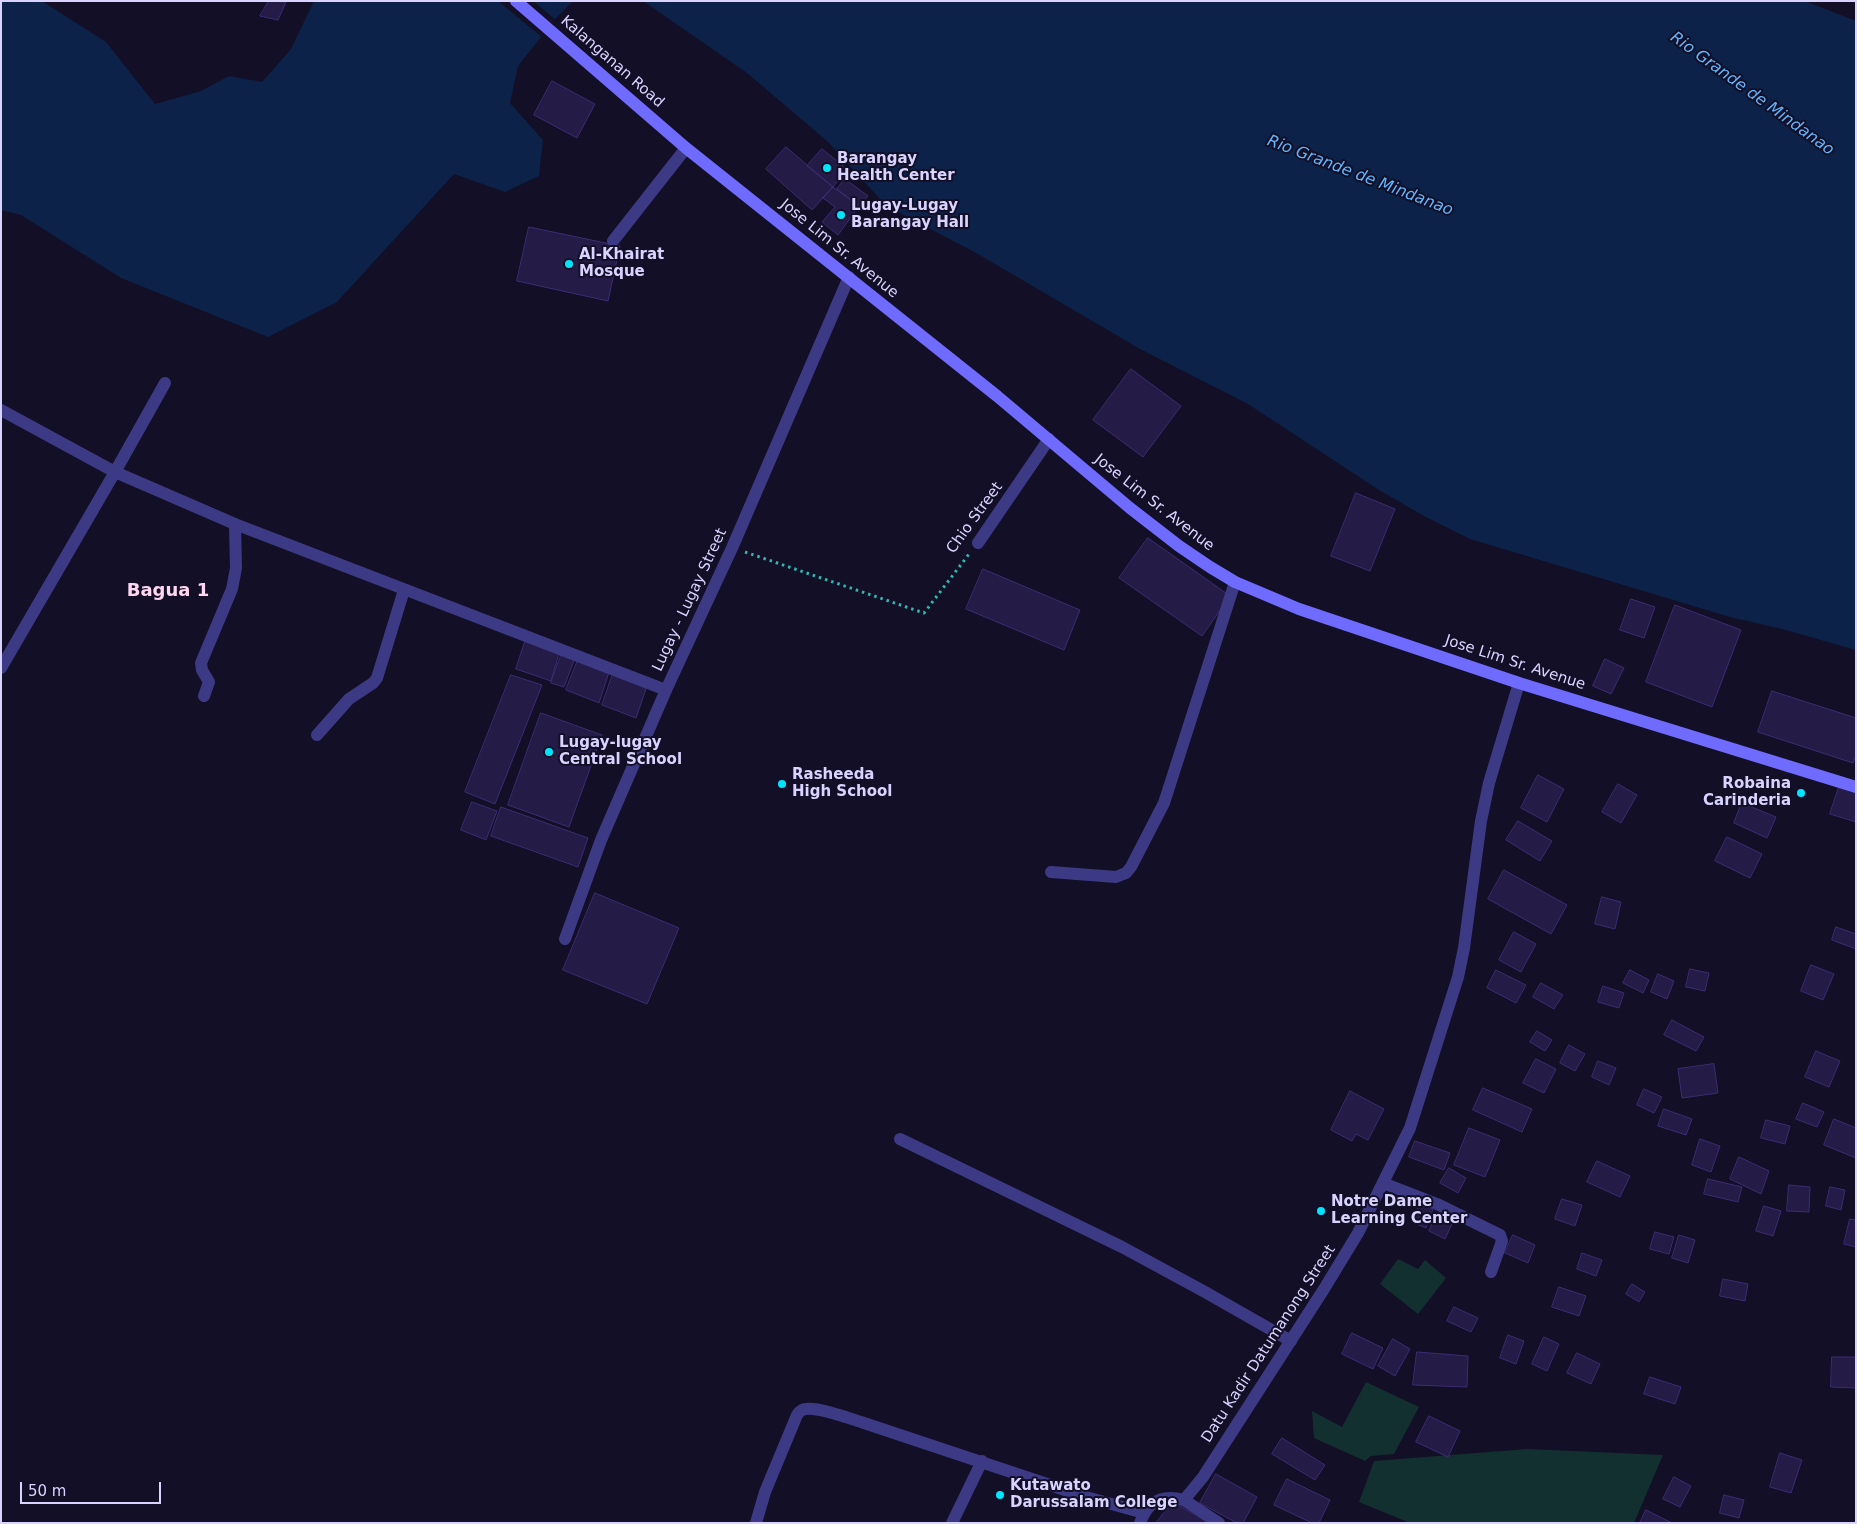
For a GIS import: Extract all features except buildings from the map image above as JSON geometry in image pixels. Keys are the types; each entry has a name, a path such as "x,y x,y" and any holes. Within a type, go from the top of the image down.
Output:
{"main road":[{"name":"Kalanganan Road","path":"516,1 686,148"},
{"name":"Jose Lim Sr. Avenue","path":"686,148 1049,439 1130,508 1179,546 1235,582 1299,609 1519,682 1856,787"}],"street":[{"path":"613,240 686,148"},
{"name":"Lugay - Lugay Street","path":"565,939 601,840 666,690 732,548 849,277"},
{"path":"1,668 165,383"},
{"path":"1,410 115,472 235,524 666,690"},
{"name":"Chio Street","path":"978,543 1049,439"},
{"path":"204,696 209,682 202,670 201,664 232,589 236,568 235,524"},
{"path":"1051,872 1110,878 1122,875 1131,867 1164,803 1196,698 1235,582"},
{"path":"317,735 349,699 377,678 404,590"},
{"name":"Datu Kadir Datumanong Street","path":"1184,1500 1203,1477 1353,1241 1384,1183 1410,1128 1458,977 1464,948 1481,821 1489,783 1519,682"},
{"path":"900,1139 1122,1247 1291,1341"},
{"path":"1384,1183 1437,1204 1500,1236 1502,1241 1491,1272"},
{"path":"756,1523 765,1492 797,1415 805,1409 828,1412 982,1461 1142,1518 1156,1502 1165,1497 1184,1500 1219,1523"},
{"path":"952,1523 982,1461"}],"path":[{"name":"Chio Street","path":"732,548 924,613 978,543"}],"green space":[{"path":"1398,1259 1418,1269 1425,1260 1446,1278 1418,1314 1380,1284"},
{"path":"1366,1382 1419,1407 1394,1454 1371,1456 1365,1461 1314,1438 1312,1411 1342,1427"},
{"path":"1527,1449 1663,1455 1634,1523 1410,1523 1359,1502 1374,1461"}],"water":[{"path":"1,1 42,1 106,42 155,104 201,91 229,76 262,82 291,49 314,1 573,1 556,18 518,66 510,103 543,140 539,176 505,192 454,174 337,302 268,337 121,278 21,215 1,210"},
{"name":"Rio Grande de Mindanao","path":"643,1 1805,1 1856,21 1856,650 1782,629 1730,617 1470,539 1424,516 1379,490 1248,404 1140,349 978,254 894,210 880,199 827,141 747,73"}],"pier":[{"path":"498,1 533,1 557,21 543,38"}],"place":[{"name":"Barangay Health Center","path":"827,168"},
{"name":"Lugay-Lugay Barangay Hall","path":"841,215"},
{"name":"Al-Khairat Mosque","path":"569,264"},
{"name":"Lugay-lugay Central School","path":"549,752"},
{"name":"Rasheeda High School","path":"782,784"},
{"name":"Robaina Carinderia","path":"1801,793"},
{"name":"Notre Dame Learning Center","path":"1321,1211"},
{"name":"Kutawato Darussalam College","path":"1000,1495"}],"district":[{"name":"Bagua 1","path":"168,591"}]}
